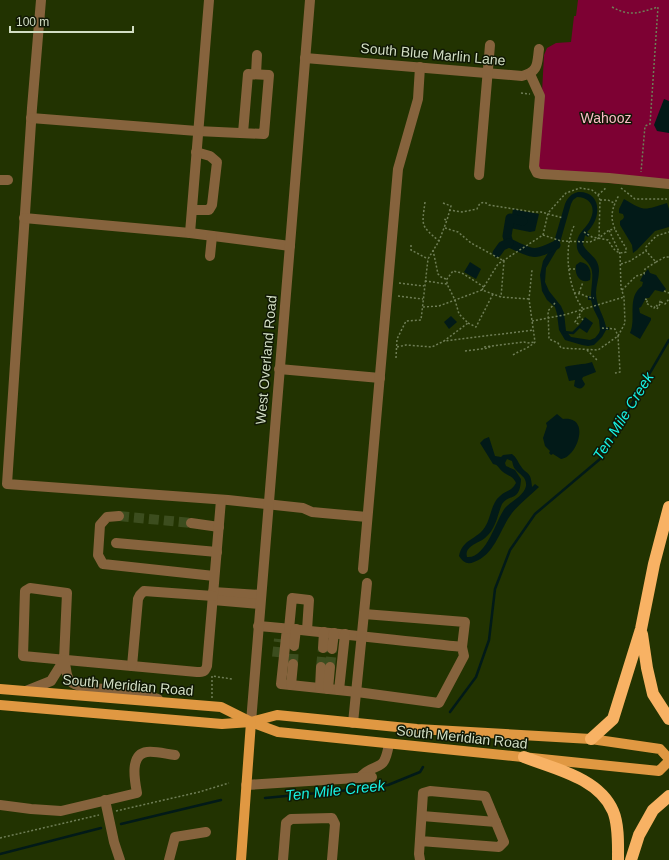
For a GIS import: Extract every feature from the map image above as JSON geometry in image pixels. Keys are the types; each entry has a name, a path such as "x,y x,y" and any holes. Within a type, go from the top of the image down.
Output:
{"highway":[{"path":"591,739 613,719 641,629 654,564 669,507"},
{"path":"641,629 653,694 668,718"},
{"path":"524,758 574,776 592,786 604,797 614,812 617,832 618,860"},
{"path":"631,860 640,835 653,810 669,796"}],"main road":[{"name":"South Meridian Road","path":"0,689 221,707 251,722 278,732 389,744 659,771 669,760 660,749 591,739 417,729 278,715 251,722 222,724 0,705"},
{"path":"241,860 251,722"}],"street":[{"path":"41,0 31,118 7,484 221,500 303,508 312,512 367,517"},
{"path":"190,233 197,131 209,0"},
{"name":"West Overland Road","path":"251,722 310,0"},
{"path":"478,175 490,45"},
{"path":"539,49 537,67 530,74 540,96 534,168 537,173 669,184"},
{"path":"256,74 257,55"},
{"name":"South Blue Marlin Lane","path":"305,58 522,76 530,74"},
{"path":"363,569 398,169 418,99 420,67"},
{"path":"31,118 197,131 264,134 269,75 248,74 243,133"},
{"path":"192,210 209,210 212,206 217,162 210,156 196,152"},
{"path":"24,218 190,233 290,246"},
{"path":"210,256 212,236"},
{"path":"279,369 380,378"},
{"path":"170,703 125,690 78,686 70,681 67,675 67,667 64,660 67,593 30,588 25,592 23,656 64,660 197,672 203,672 207,666 221,500"},
{"path":"119,516 107,518 100,525 98,554 103,564 214,576"},
{"path":"191,523 219,527"},
{"path":"116,543 217,552"},
{"path":"353,723 367,583"},
{"path":"132,666 138,599 144,591 261,599"},
{"path":"286,685 288,628 292,598 310,600 307,630"},
{"path":"278,657 276,679 277,682 286,685 357,692 439,703 464,656 462,647 465,622 364,614"},
{"path":"258,626 462,647"},
{"path":"279,639 288,628"},
{"path":"288,628 294,646"},
{"path":"328,649 329,633"},
{"path":"339,690 345,634"},
{"path":"26,691 51,681 64,660"},
{"path":"286,685 293,664"},
{"path":"324,689 326,667"},
{"path":"360,778 367,770 383,763 389,744"},
{"path":"0,805 31,809 61,810 137,793 134,773 136,763 140,756 146,752 175,755"},
{"path":"246,785 372,777"},
{"path":"420,841 499,847 504,842 485,796 430,791 423,793 420,841 420,860"},
{"path":"105,800 114,842 120,860"},
{"path":"422,816 496,822"},
{"path":"283,860 286,823 291,819 332,818 335,824 332,860"},
{"path":"169,860 175,837 206,832"}],"path":[{"path":"612,7 621,12 634,14 658,7 650,124 645,126 641,177"},
{"path":"521,93 534,94"},
{"path":"598,195 609,185"},
{"path":"423,307 439,306 482,290 498,264 543,235 548,213 566,193 580,188 586,188 592,190 598,195 600,200 599,238"},
{"path":"620,188 634,199 667,199"},
{"path":"619,195 614,203 612,223 626,248 626,252 620,254"},
{"path":"600,200 608,200 614,203"},
{"path":"425,202 423,221 426,230 439,241"},
{"path":"449,210 462,212 477,209 482,202 505,208 548,213 563,218"},
{"path":"396,358 397,339 406,321 421,320 428,259 445,228 450,206 443,203"},
{"path":"443,219 447,220"},
{"path":"574,226 568,242 568,263 574,293 578,303 583,309"},
{"path":"445,228 458,232 471,243 504,261"},
{"path":"543,235 561,241 590,242 599,238 609,230 615,229"},
{"path":"555,303 548,311 549,339 558,343 561,348 598,350 618,336 625,323 624,297 622,290 620,254 609,230"},
{"path":"584,232 592,237 608,240 615,251 620,254"},
{"path":"621,264 630,261 646,251 646,247 656,236 669,232"},
{"path":"411,245 411,250 428,259"},
{"path":"433,250 438,274 447,279"},
{"path":"646,251 656,262"},
{"path":"622,290 636,276 644,274 645,269 665,257 669,257"},
{"path":"501,297 504,261"},
{"path":"569,270 575,269"},
{"path":"484,287 453,270 447,279 447,284 455,300 459,314 468,323 476,327 492,294"},
{"path":"513,355 518,351 529,348 535,342 529,299 532,270"},
{"path":"425,281 447,284"},
{"path":"579,293 584,282"},
{"path":"399,283 424,286"},
{"path":"482,290 501,297 529,299"},
{"path":"664,292 669,294"},
{"path":"574,293 579,293 587,298 594,298"},
{"path":"398,296 423,299"},
{"path":"532,321 564,315 624,297"},
{"path":"645,299 648,300 646,304 654,308 656,305 658,308 660,301 666,304 669,299"},
{"path":"580,325 576,322 583,309"},
{"path":"578,316 583,320"},
{"path":"397,347 406,345 432,347 444,341 468,323"},
{"path":"602,328 615,329 618,336 620,372 615,373"},
{"path":"444,341 534,330"},
{"path":"484,346 535,342"},
{"path":"464,351 488,348 492,345"},
{"path":"587,350 597,360"},
{"path":"212,698 212,676 232,679"},
{"path":"0,838 199,792 229,783"}],"green space":[{"name":"Wahooz","path":"578,0 669,0 669,188 540,177 538,167 544,55 547,48 556,43 571,42 574,16 576,16"}],"water":[{"path":"664,99 669,101 669,133 657,131 654,125"},
{"path":"576,193 586,193 592,196 597,206 595,220 587,232 590,234 588,237 585,235 583,245 596,260 598,266 599,274 596,298 606,327 609,327 609,330 606,330 602,337 594,345 588,346 565,340 559,330 555,307 547,300 542,291 540,275 543,261 553,245 567,199","holes":["577,197 588,200 593,210 591,218 579,235 577,243 578,251 590,265 592,271 591,296 588,296 588,300 591,300 599,320 599,333 595,338 590,340 571,337 566,331 564,313 561,306 549,291 545,282 546,268 559,246 571,204"]},
{"path":"624,199 641,208 649,208 667,203 669,209 669,227 655,231 633,253 632,245 620,225 620,221 624,217 623,214 619,213 619,209"},
{"path":"513,209 539,214 535,231 530,232 510,228"},
{"path":"470,262 481,269 476,279 464,272"},
{"path":"580,262 588,266 591,274 590,280 583,281 578,278 576,265"},
{"path":"648,269 650,273 656,275 666,289 663,292 655,290 649,298 646,298 639,308 640,313 651,318 640,339 630,333 633,321 633,302 634,296 642,286 643,282 640,281"},
{"path":"451,316 457,322 449,329 444,322"},
{"path":"585,317 593,323 587,333 578,327"},
{"path":"592,362 596,372 583,377 582,379 585,384 582,388 574,386 575,380 569,381 565,367"},
{"path":"557,414 563,419 572,420 577,424 579,430 579,438 572,452 567,457 561,459 549,453 550,451 545,446 543,438 547,426 546,423"},
{"path":"489,437 495,456 501,457 503,455 512,454 522,468 530,475 532,487 535,484 539,487 512,513 487,554 481,559 472,563 467,563 459,556 461,550 467,542 485,527 497,499 512,488 516,483 512,477 493,464 480,443","holes":["507,459 512,461 514,468 523,476 525,480 525,490 505,508 490,538 480,552 474,556 467,557 470,547 485,538 492,531 502,504 516,495 519,491 521,479 515,470 506,466 505,463"]}],"waterway":[{"path":"523,221 510,218 507,236 509,243 532,252 542,251 556,245"},
{"path":"497,253 502,246 509,243"},
{"path":"564,332 573,333 579,327"},
{"name":"Ten Mile Creek","path":"450,712 476,677 489,640 495,589 510,550 535,514 600,459 669,340"},
{"name":"Ten Mile Creek","path":"265,798 388,785 420,772 423,767"},
{"name":"Ten Mile Creek","path":"121,824 221,800"},
{"name":"Ten Mile Creek","path":"0,854 101,828"}],"tunnel":[{"path":"119,516 191,523"},
{"path":"277,657 279,639"},
{"path":"293,664 294,646"},
{"path":"321,667 323,648"},
{"path":"330,667 332,649"}]}
